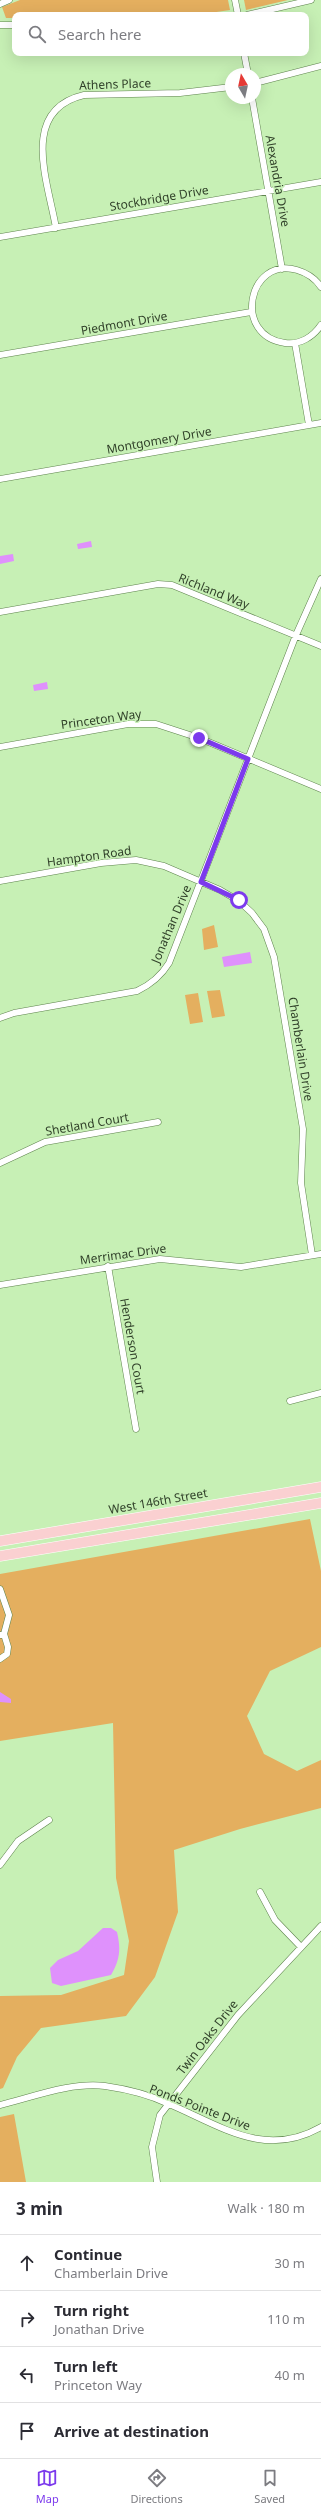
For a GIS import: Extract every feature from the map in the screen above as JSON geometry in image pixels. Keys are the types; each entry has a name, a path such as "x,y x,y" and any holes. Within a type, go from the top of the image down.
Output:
{"main road":[{"name":"West 146th Street","path":"0,1541 321,1487"},
{"path":"290,1492 292,1508"},
{"path":"0,1556 321,1503"}],"street":[{"path":"0,4 9,0"},
{"path":"235,0 237,12"},
{"path":"260,12 311,0"},
{"path":"0,25 12,25"},
{"path":"245,56 247,68"},
{"path":"261,81 321,66"},
{"name":"Athens Place","path":"56,228 42,142 46,122 58,106 72,98 84,95 180,93 225,88"},
{"name":"Alexandria Drive","path":"253,104 282,269"},
{"name":"Stockbridge Drive","path":"0,237 321,182"},
{"path":"321,287 315,280 303,271 282,269 270,273 260,281 252,298 252,312 254,321 265,335 278,342 295,343 309,338 321,325"},
{"name":"Piedmont Drive","path":"0,355 252,312"},
{"path":"295,343 309,425"},
{"name":"Montgomery Drive","path":"0,479 321,423"},
{"name":"Jonathan Drive","path":"0,1018 14,1013 129,993 153,982 169,963 296,635 321,579"},
{"name":"Richland Way","path":"0,612 158,584 172,586 321,646"},
{"name":"Princeton Way","path":"0,747 143,723 171,727 321,789"},
{"name":"Hampton Road","path":"0,881 123,860 159,864 201,882"},
{"name":"Chamberlain Drive","path":"201,882 231,896 246,906 264,929 272,947 303,1128 301,1183 312,1255"},
{"name":"Shetland Court","path":"0,1164 50,1140 158,1122"},
{"name":"Merrimac Drive","path":"0,1285 108,1266 172,1258 241,1266 321,1254"},
{"name":"Henderson Court","path":"108,1266 136,1429"},
{"path":"290,1401 321,1393"},
{"path":"0,1590 9,1614 9,1622 2,1635 8,1650 0,1659"},
{"path":"0,1865 18,1841 49,1820"},
{"path":"260,1892 275,1920 301,1947"},
{"name":"Twin Oaks Drive","path":"157,2182 152,2156 153,2138 160,2115 238,2015 321,1926"},
{"name":"Ponds Pointe Drive","path":"0,2105 70,2088 94,2085 117,2088 169,2104 207,2122 257,2140 287,2139 321,2127"}],"shaded area":[{"path":"20,0 228,0 230,10 216,12 12,12 12,18 6,18 2,7"},
{"path":"244,0 288,0 246,10"},
{"path":"91,541 92,547 78,549 77,544"},
{"path":"13,554 14,561 0,564 0,556"},
{"path":"47,682 48,689 34,691 33,685"},
{"path":"214,925 218,947 204,950 202,929"},
{"path":"250,952 252,963 224,967 222,957"},
{"path":"220,990 225,1016 212,1018 207,991"},
{"path":"198,993 203,1022 190,1024 185,995"},
{"path":"310,1519 321,1571 321,1647 270,1671 247,1716 264,1754 297,1771 321,1760 321,1808 240,1829 174,1850 178,1912 155,1977 126,2016 41,2028 17,2057 3,2088 0,2089 0,1996 61,1995 124,1975 129,1941 116,1878 113,1723 0,1741 0,1574"},
{"path":"0,1692 11,1699 11,1703 0,1702"},
{"path":"103,1928 111,1928 117,1932 119,1954 111,1975 61,1986 52,1983 50,1968 58,1960 78,1951"},
{"path":"14,2114 26,2182 0,2182 0,2117"}],"route":[{"path":"199,738 248,759 201,882 239,900"}]}
